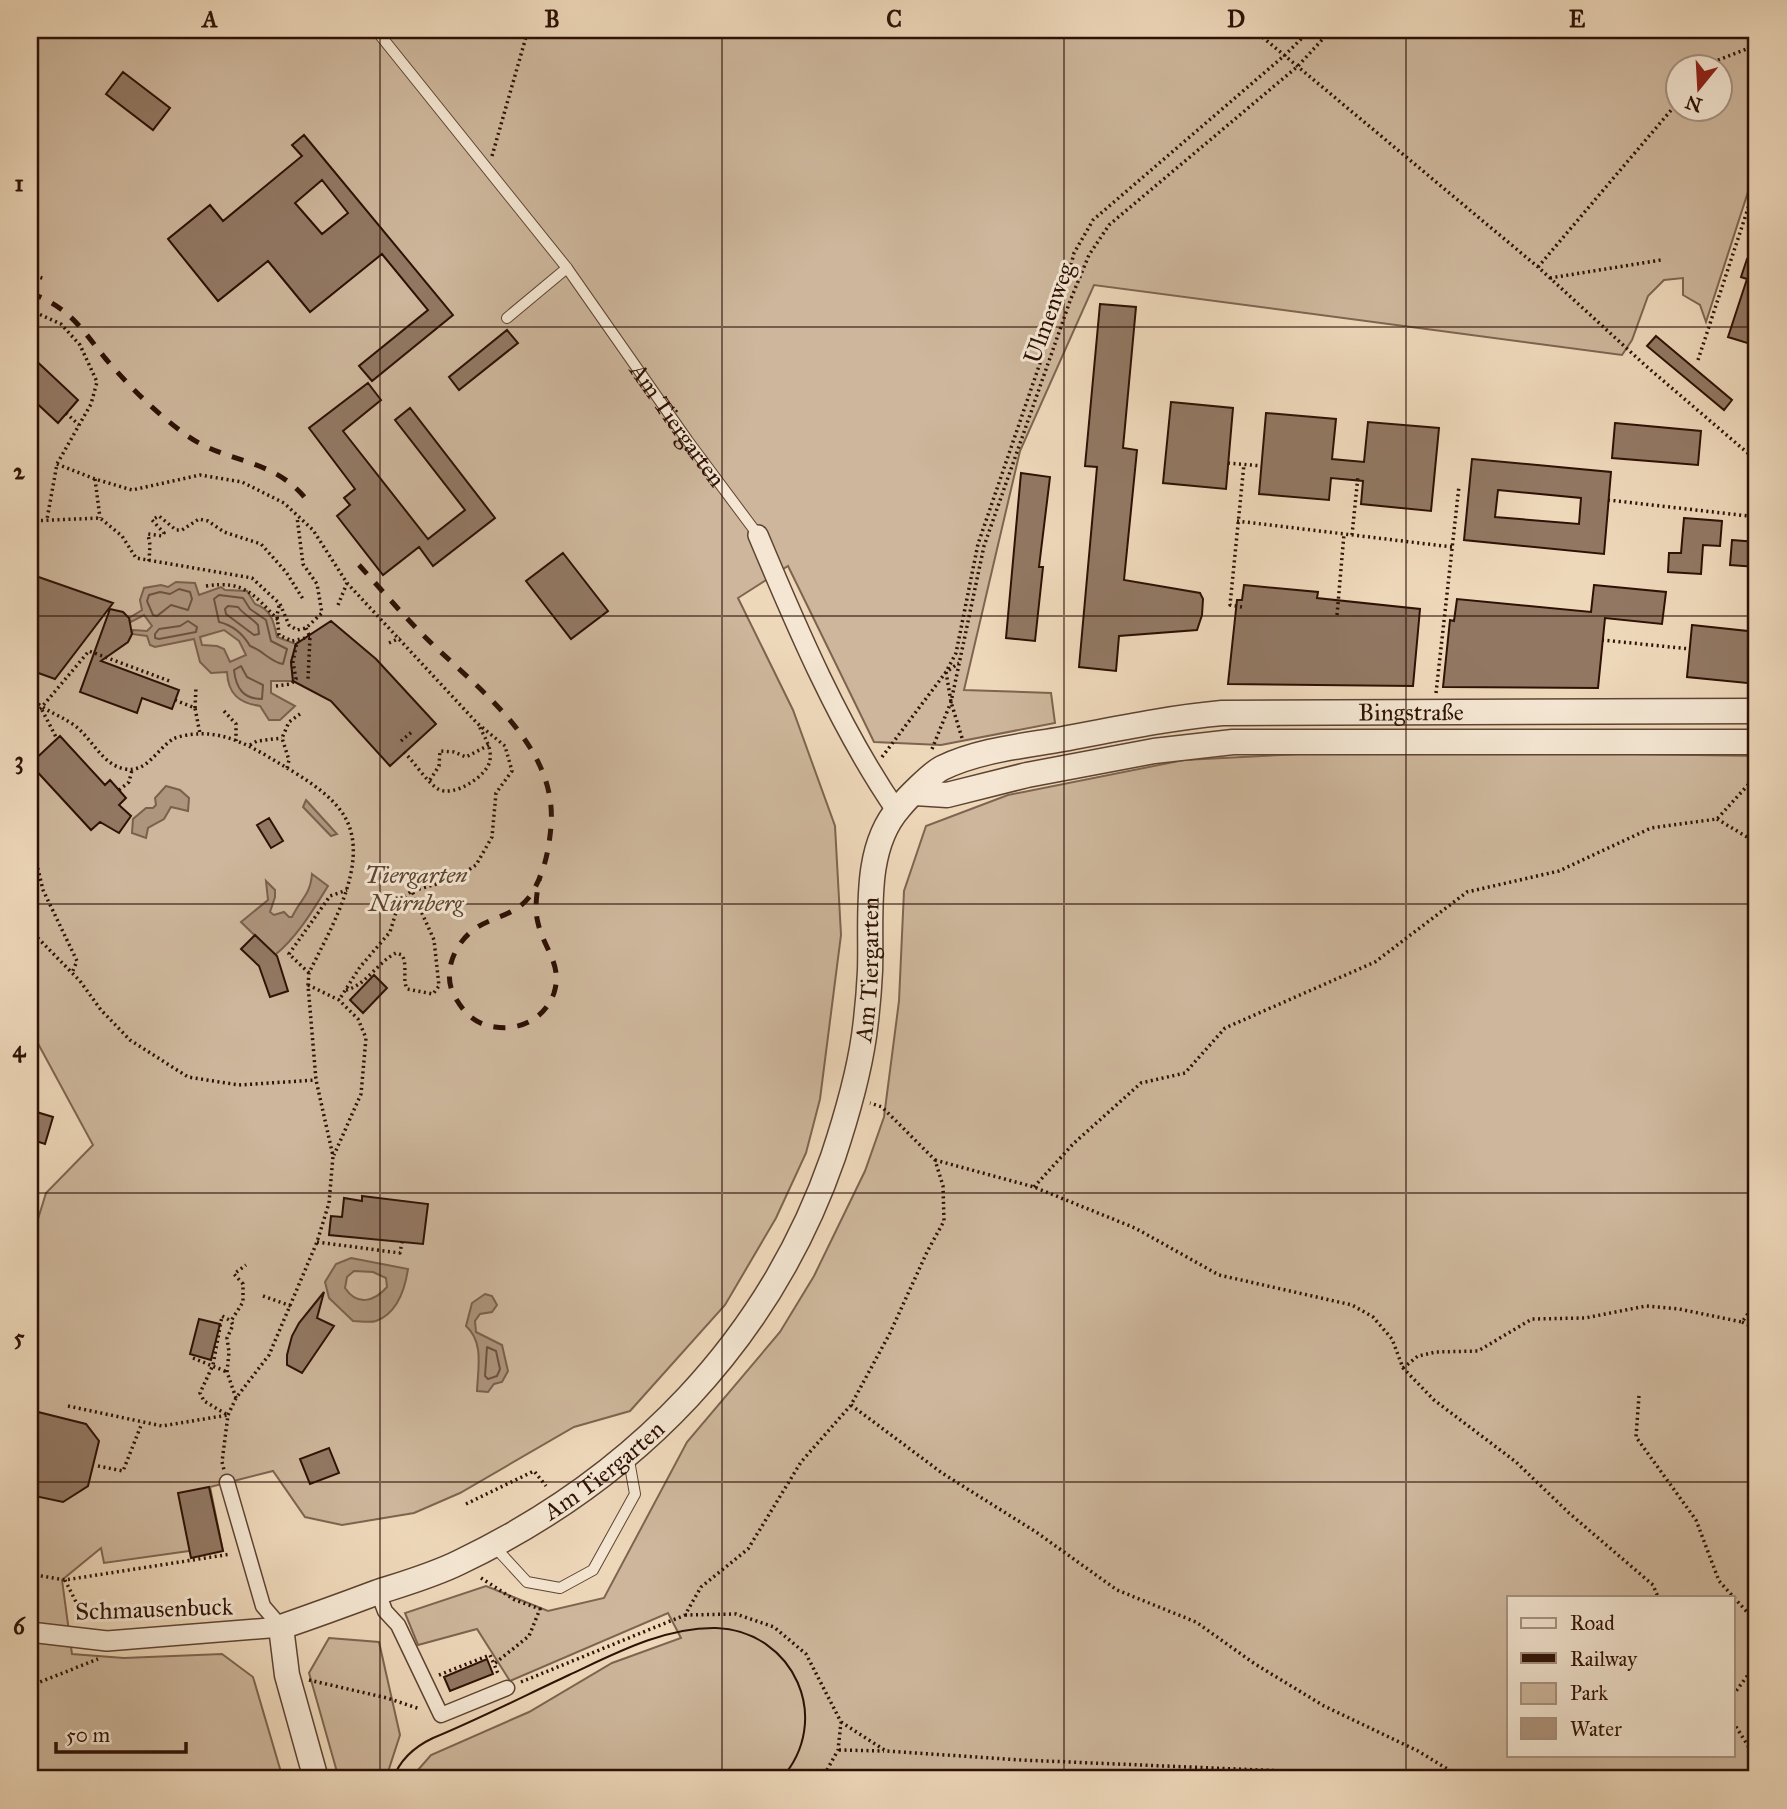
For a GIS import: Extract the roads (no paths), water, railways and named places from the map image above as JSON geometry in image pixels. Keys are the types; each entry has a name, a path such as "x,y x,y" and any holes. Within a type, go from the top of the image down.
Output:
{"street":[{"name":"Am Tiergarten","path":"281,1627 443,1570 492,1545 584,1489 628,1455 667,1421 706,1379 762,1304 814,1205 840,1137 862,1052 868,1000 875,861 880,840 897,810 870,773 798,631 758,535"},
{"name":"Bingstraße","path":"897,810 937,770 968,757 1138,724 1222,713 1757,712"},
{"path":"1068,738 1072,767"},
{"name":"Bingstraße","path":"915,793 947,795 1027,775 1184,746 1233,742 1757,741"},
{"path":"228,1482 262,1606 281,1627 287,1675 316,1779"},
{"path":"378,1592 385,1611 398,1625 441,1715 507,1688"},
{"name":"Schmausenbuck","path":"30,1632 102,1641 281,1627"}],"lane":[{"name":"Am Tiergarten","path":"376,30 567,268 688,441 758,535"},
{"path":"507,318 567,268"},
{"path":"492,1545 527,1582 560,1588 593,1570 635,1494 628,1455"}],"water":[{"path":"176,582 195,583 199,595 221,587 225,590 247,591 255,604 265,609 271,617 277,637 296,644 291,662 293,681 271,681 271,693 295,706 280,720 269,720 260,706 246,703 232,692 227,672 211,673 200,662 194,639 155,647 150,645 147,636 132,634 133,630 147,631 152,626 144,615 131,622 129,618 142,610 140,600 144,588 161,585 168,587","holes":["224,630 239,641 246,655 230,662 224,649 202,645 200,637"]},
{"path":"166,786 180,790 189,798 188,811 171,807 164,819 148,828 146,838 132,833 133,819 146,808 156,805 155,798"},
{"path":"306,800 337,834 331,836 303,807"},
{"path":"312,874 328,886 298,931 275,955 241,922 268,900 266,881 275,890 270,912 274,915 284,912 292,917 307,892"},
{"path":"351,1258 408,1269 405,1284 395,1306 376,1321 353,1321 329,1298 325,1282 336,1264","holes":["354,1271 373,1272 386,1278 387,1287 377,1296 360,1300 345,1288 347,1277"]},
{"path":"485,1294 492,1296 497,1305 492,1312 480,1314 475,1321 476,1332 502,1345 508,1371 502,1382 494,1384 488,1392 477,1391 478,1348 472,1332 466,1326 472,1303"}],"tram line":[{"path":"393,1779 408,1754 433,1738 640,1643 677,1632 716,1628 743,1633 767,1645 785,1662 798,1682 804,1706 804,1731 797,1756 781,1779"}],"railway":[{"path":"30,293 55,305 73,319 132,387 182,432 216,451 281,477 296,488 310,504"},
{"path":"359,565 415,627 509,719 527,743 541,769 550,796 549,844 535,888 518,908 468,934 452,959 449,978 455,997 462,1008 482,1024 505,1028 523,1025 545,1009 554,993 554,965 537,917 536,900 540,876"}],"park label":[{"name":"Tiergarten Nürnberg","path":"416,889"}]}
